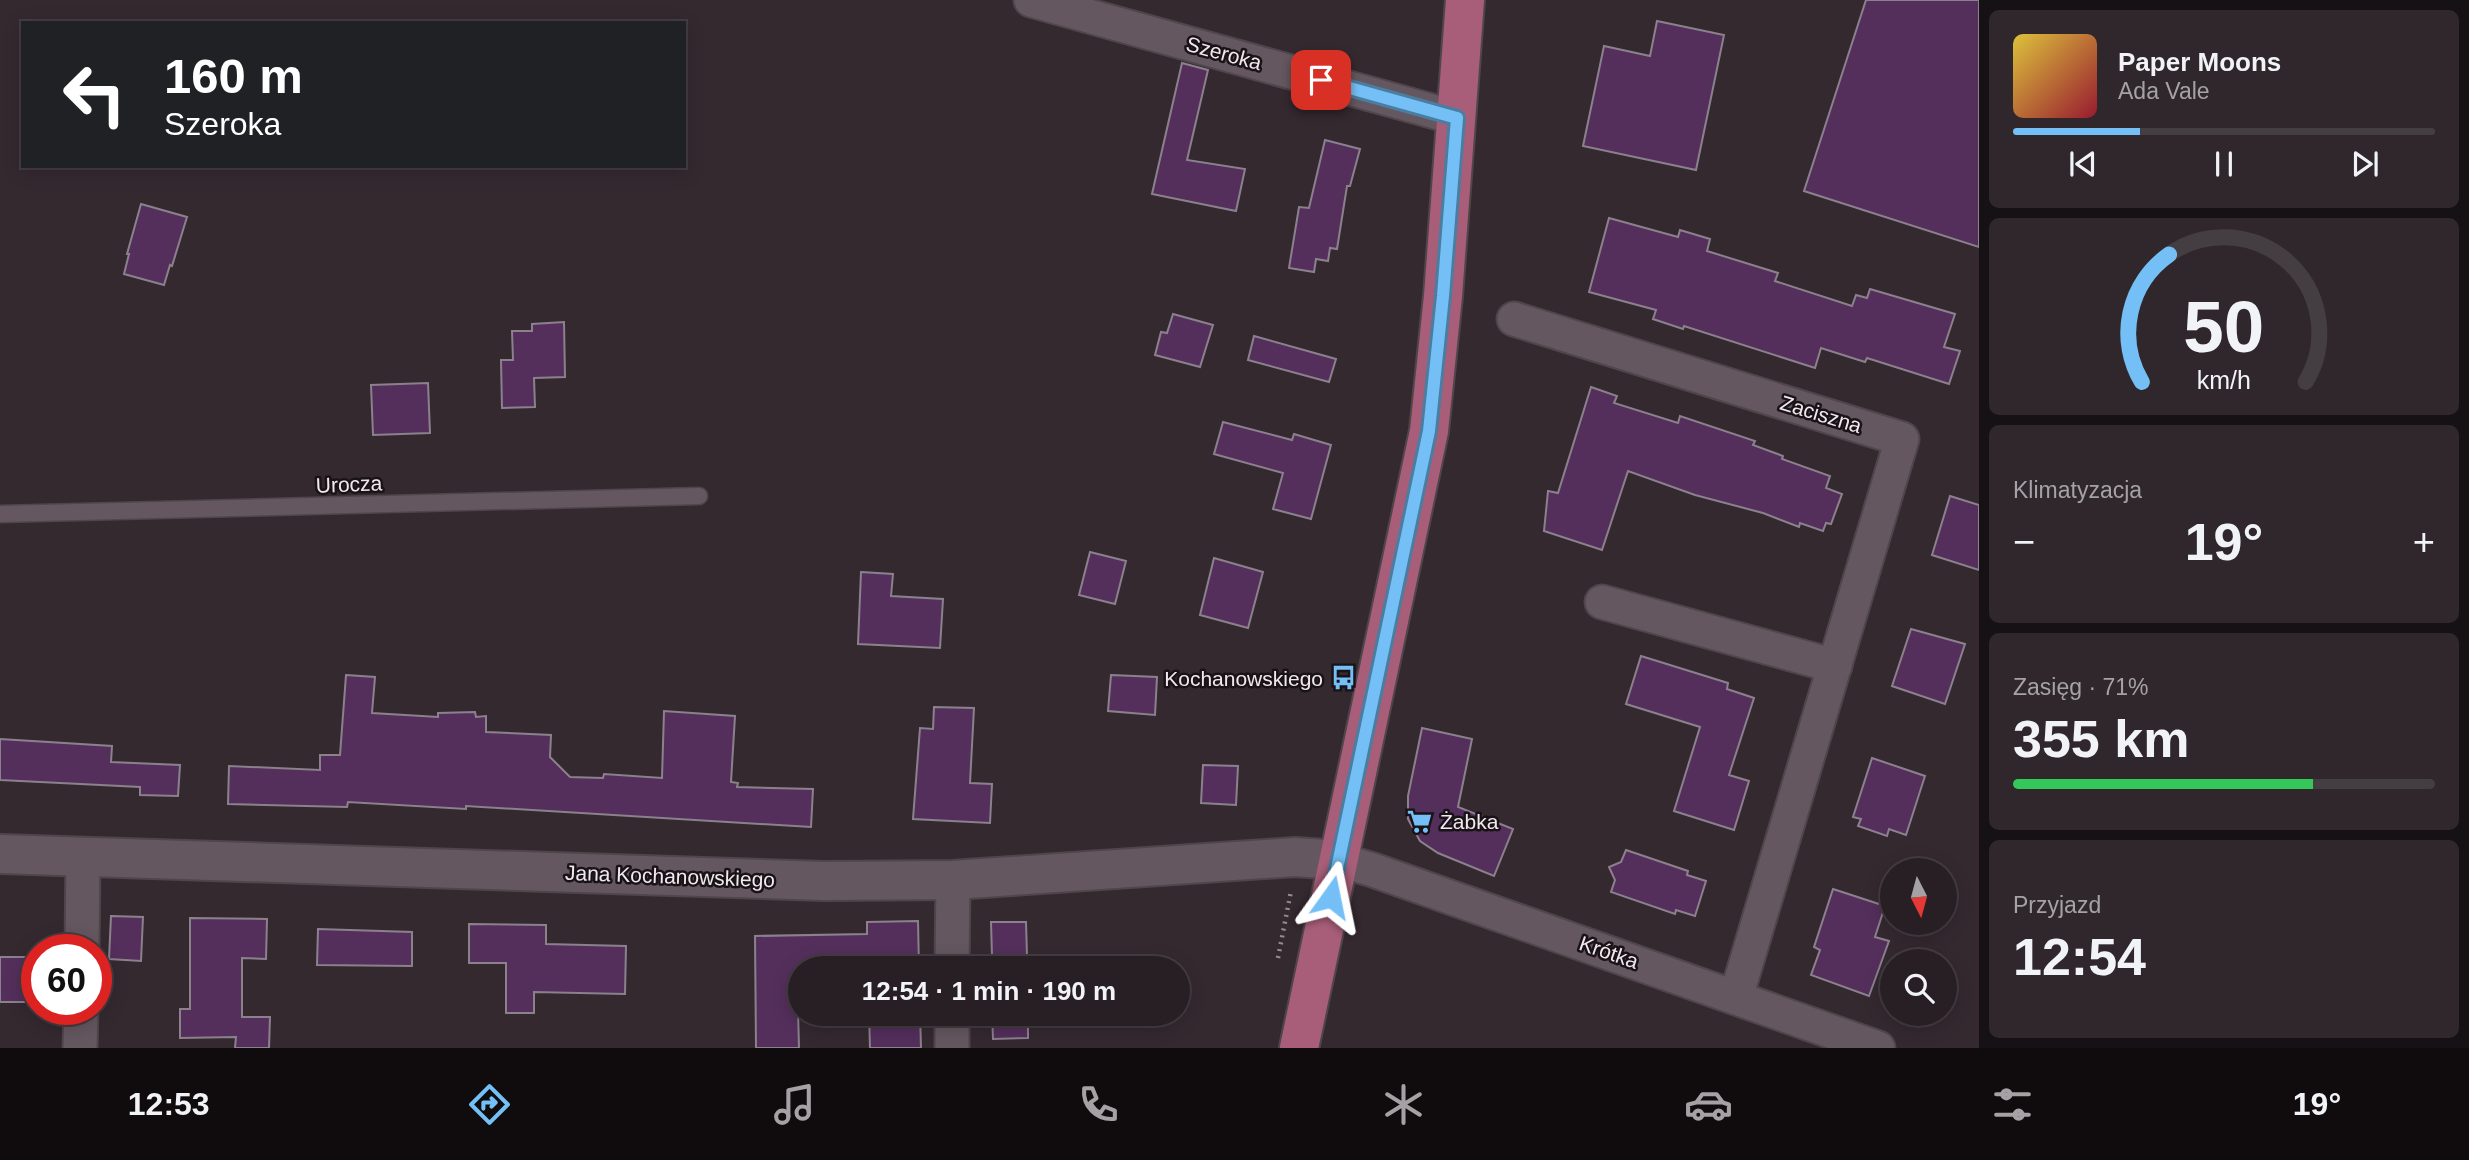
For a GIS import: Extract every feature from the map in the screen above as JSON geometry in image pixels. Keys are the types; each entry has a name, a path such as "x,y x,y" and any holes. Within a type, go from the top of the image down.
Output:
{"main road":[{"path":"1299,1048 1429,431 1443,296 1465,0"}],"street":[{"name":"Szeroka","path":"1031,0 1457,118"},
{"name":"Zaciszna","path":"1514,319 1902,439 1736,997"},
{"path":"1602,602 1835,666"},
{"name":"Jana Kochanowskiego","path":"0,854 825,881 953,880 1285,858 1339,860"},
{"path":"82,934 83,855"},
{"name":"Krótka","path":"1339,860 1878,1048"},
{"path":"952,956 953,880"},
{"path":"80,1025 80,1048"},
{"path":"952,1026 952,1048"}],"lane":[{"name":"Urocza","path":"0,514 699,496"}],"path":[{"path":"1276,970 1291,891 1283,886"}],"building":[{"path":"1866,0 1979,0 1979,247 1804,191"},
{"path":"1657,21 1724,35 1696,170 1583,146 1604,46 1650,56"},
{"path":"1182,63 1208,70 1187,160 1245,169 1236,211 1152,194"},
{"path":"1325,140 1360,149 1350,186 1347,186 1337,249 1330,248 1328,261 1316,259 1314,272 1289,268 1299,207 1309,208"},
{"path":"141,204 187,217 164,285 124,274"},
{"path":"1609,218 1678,237 1680,230 1710,239 1707,251 1778,273 1775,281 1852,306 1856,295 1867,298 1870,289 1955,314 1944,347 1960,351 1949,384 1867,358 1865,362 1821,348 1815,368 1684,326 1683,329 1653,319 1656,310 1589,292"},
{"path":"1173,314 1213,325 1200,367 1155,355 1161,332 1167,333"},
{"path":"564,322 565,377 534,378 535,407 502,408 501,360 513,360 512,331 532,331 532,324"},
{"path":"1254,336 1336,359 1329,382 1248,360"},
{"path":"428,383 430,433 373,435 371,385"},
{"path":"1591,387 1617,396 1614,403 1678,423 1680,416 1755,441 1753,445 1783,456 1782,459 1830,476 1826,488 1842,494 1831,524 1826,523 1823,531 1800,523 1799,527 1763,513 1695,495 1628,471 1602,550 1544,531 1548,491 1558,493"},
{"path":"1223,422 1292,440 1294,434 1331,445 1311,519 1273,509 1283,473 1214,454"},
{"path":"1950,496 1979,505 1979,570 1932,555"},
{"path":"1090,552 1126,561 1115,604 1079,595"},
{"path":"1214,558 1263,572 1248,628 1200,615"},
{"path":"861,572 893,574 891,596 943,599 940,648 858,644"},
{"path":"1911,629 1965,644 1945,704 1892,686"},
{"path":"1641,656 1728,683 1727,689 1754,698 1729,775 1749,781 1734,830 1674,811 1700,727 1626,704"},
{"path":"346,675 375,677 372,713 438,717 438,713 475,712 476,717 486,716 486,732 551,735 550,757 570,777 603,778 604,774 662,778 664,711 735,716 731,782 738,783 737,787 813,789 811,827 466,806 466,809 348,802 347,807 228,804 229,766 320,770 320,755 340,755"},
{"path":"1111,675 1157,677 1155,715 1108,711"},
{"path":"934,707 974,708 970,783 992,784 990,823 913,819 920,728 933,729"},
{"path":"1422,728 1472,739 1458,807 1513,829 1494,876 1438,853 1420,841 1408,819 1408,796"},
{"path":"0,739 112,746 111,762 180,765 178,796 140,795 140,787 0,780"},
{"path":"1872,758 1925,776 1906,835 1889,829 1887,836 1858,826 1861,819 1853,817"},
{"path":"1203,765 1238,766 1236,805 1201,803"},
{"path":"1626,850 1688,871 1687,875 1706,881 1695,916 1676,910 1675,914 1611,892 1615,880 1609,867 1621,862"},
{"path":"1833,889 1880,904 1880,922 1875,937 1889,941 1886,949 1880,949 1880,966 1869,996 1811,975 1820,950 1814,947"},
{"path":"111,916 143,917 141,961 112,959"},
{"path":"190,918 267,919 266,959 242,958 242,1017 270,1017 269,1048 235,1048 236,1037 180,1038 180,1009 190,1009"},
{"path":"918,921 919,956 788,956 788,1026 798,1026 799,1048 756,1048 755,936 867,934 867,922"},
{"path":"991,922 1026,922 1027,956 992,956"},
{"path":"469,924 546,925 546,944 626,946 625,994 534,992 534,1013 506,1013 506,963 469,963"},
{"path":"318,929 412,932 412,966 317,965"},
{"path":"0,957 21,957 21,1002 0,1002"},
{"path":"869,1026 920,1026 921,1048 870,1048"},
{"path":"992,1026 1028,1026 1028,1038 993,1039"}],"place":[{"name":"Kochanowskiego","path":"1343,678"},
{"name":"Żabka","path":"1420,821"}],"route":[{"path":"1321,80 1457,118 1429,431 1331,897"}]}
